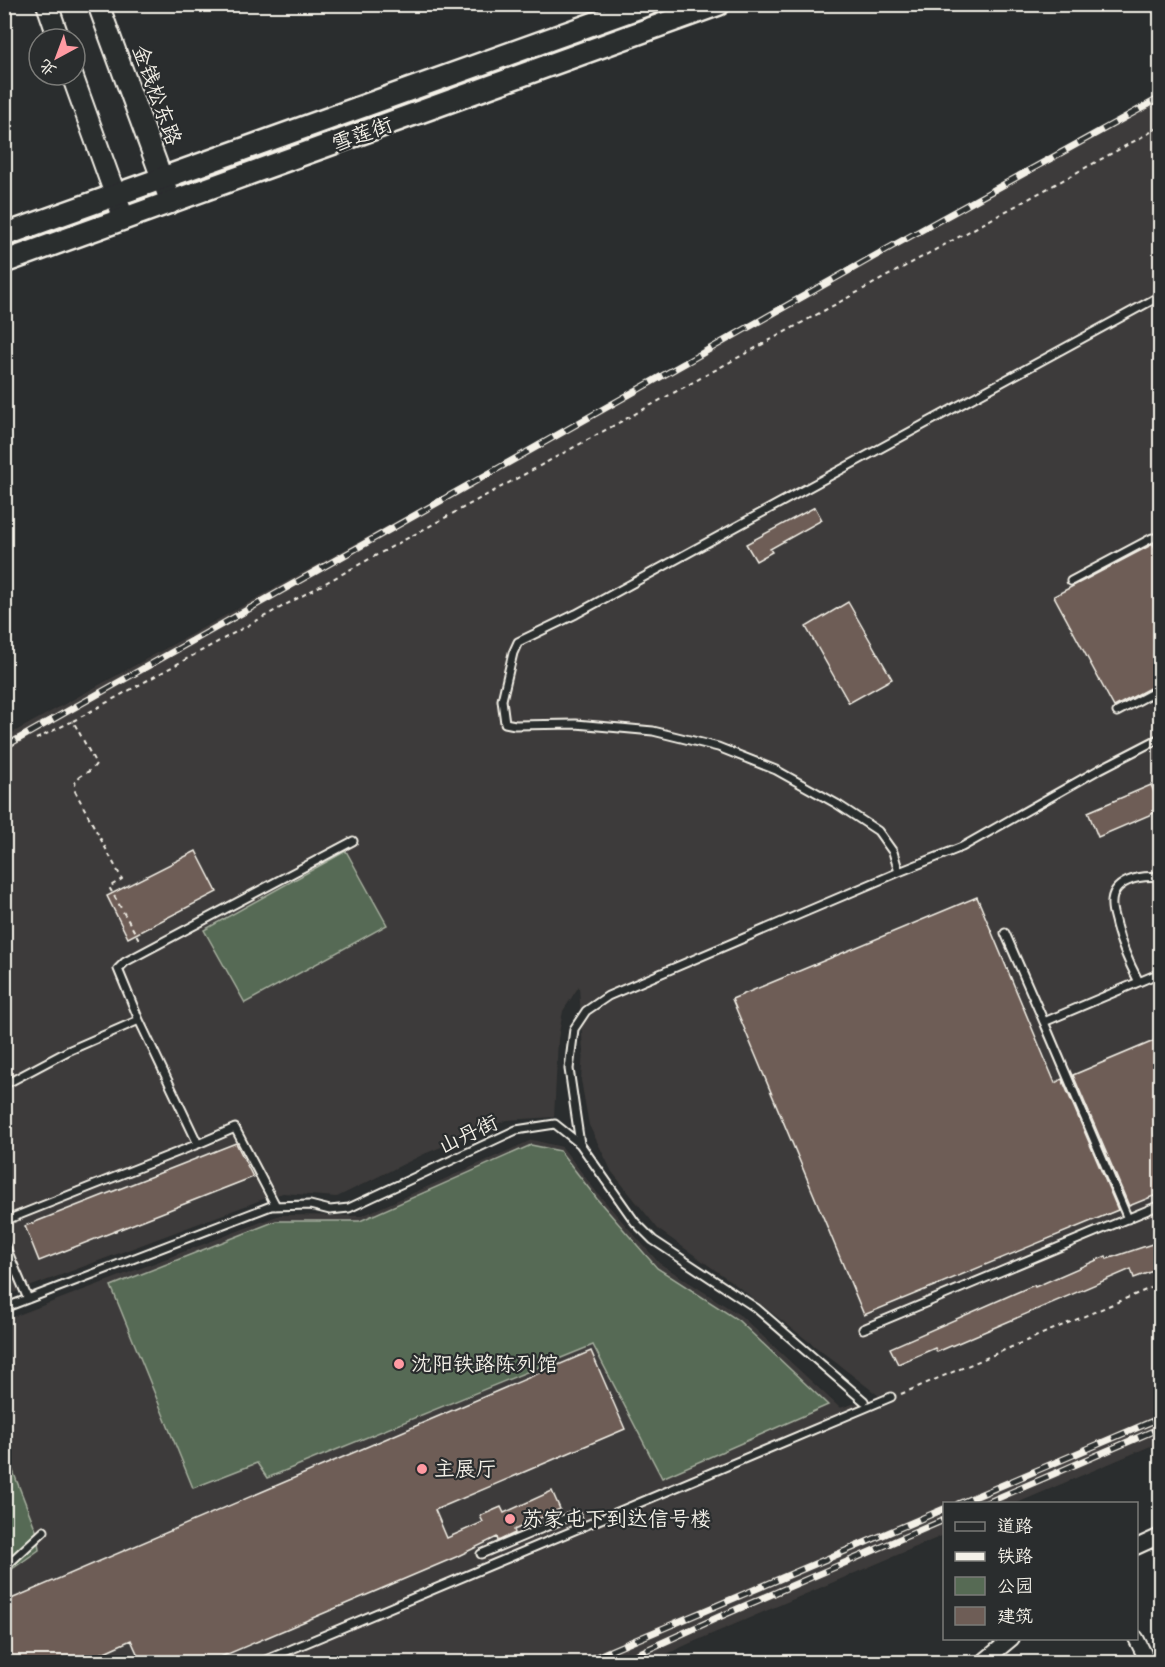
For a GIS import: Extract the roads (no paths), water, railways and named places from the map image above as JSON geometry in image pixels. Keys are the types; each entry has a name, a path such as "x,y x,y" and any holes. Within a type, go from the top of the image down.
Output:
{"main road":[{"path":"47,4 55,27"},
{"name":"金钱松东路","path":"98,4 171,203"},
{"name":"雪莲街","path":"4,262 719,4"},
{"name":"雪莲街","path":"4,235 636,6"},
{"path":"76,87 124,219"}],"street":[{"path":"1138,1547 1161,1536"},
{"path":"983,1662 1010,1640"},
{"path":"1138,1640 1148,1662"}],"lane":[{"path":"899,872 893,852 878,831 837,804 776,771 718,747 653,731 576,724 515,725 505,723 502,700 513,652 518,642 576,614 1161,296"},
{"path":"1071,581 1152,537 1161,538"},
{"path":"1117,712 1161,689"},
{"path":"579,1144 569,1069 574,1029 586,1011 608,996 962,847 1100,769 1160,741"},
{"path":"198,1144 139,1020 118,969 125,962 145,951 353,841"},
{"path":"1139,982 1123,950 1112,906 1113,894 1124,881 1150,876 1161,877"},
{"path":"1005,933 1128,1219"},
{"path":"1044,1022 1161,973"},
{"path":"4,1085 68,1051 139,1020"},
{"name":"山丹街","path":"4,1308 276,1206 310,1204 330,1210 349,1208 516,1130 555,1124 579,1144 635,1222 653,1240 756,1308 864,1401"},
{"path":"4,1221 235,1128 276,1206"},
{"path":"863,1329 1161,1205"},
{"path":"4,1243 28,1299"},
{"path":"261,1662 891,1397"},
{"path":"481,1554 576,1514 580,1528"},
{"path":"4,1568 44,1531"},
{"path":"496,1548 501,1562"}],"railway":[{"path":"4,747 889,248 1160,98"},
{"path":"963,1502 1160,1418"},
{"path":"989,1502 1160,1428"},
{"path":"584,1662 943,1509"},
{"path":"620,1662 943,1520"}],"place":[{"name":"沈阳铁路陈列馆","path":"399,1364"},
{"name":"主展厅","path":"422,1469"},
{"name":"苏家屯下到达信号楼","path":"510,1519"}]}
